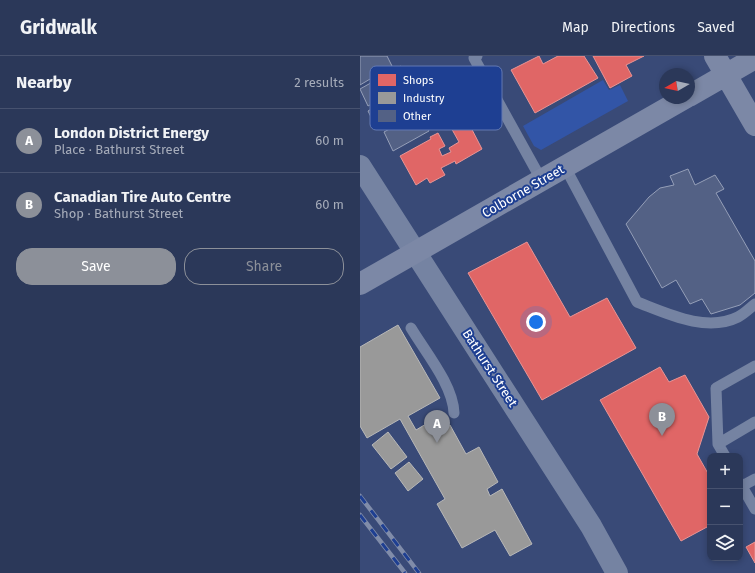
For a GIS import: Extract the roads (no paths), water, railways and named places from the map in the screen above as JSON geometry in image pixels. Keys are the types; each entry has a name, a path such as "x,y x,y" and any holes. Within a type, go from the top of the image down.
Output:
{"street":[{"path":"716,56 755,124"},
{"path":"695,93 755,58"},
{"name":"Colborne Street","path":"360,284 675,104"},
{"name":"Bathurst Street","path":"360,166 591,526 617,573"}],"lane":[{"path":"477,56 474,58 478,66"},
{"path":"502,109 542,181"},
{"path":"565,167 637,302 668,314 708,324 737,317 755,304"},
{"path":"411,328 446,385 453,403 454,414"},
{"path":"723,453 718,444 716,388 755,366"},
{"path":"718,444 755,422"},
{"path":"743,483 755,479"},
{"path":"743,487 755,508"}],"railway":[{"path":"360,496 419,573"},
{"path":"360,515 405,573"}],"place":[{"name":"Canadian Tire Auto Centre","path":"662,436"},
{"name":"London District Energy","path":"437,443"}]}
